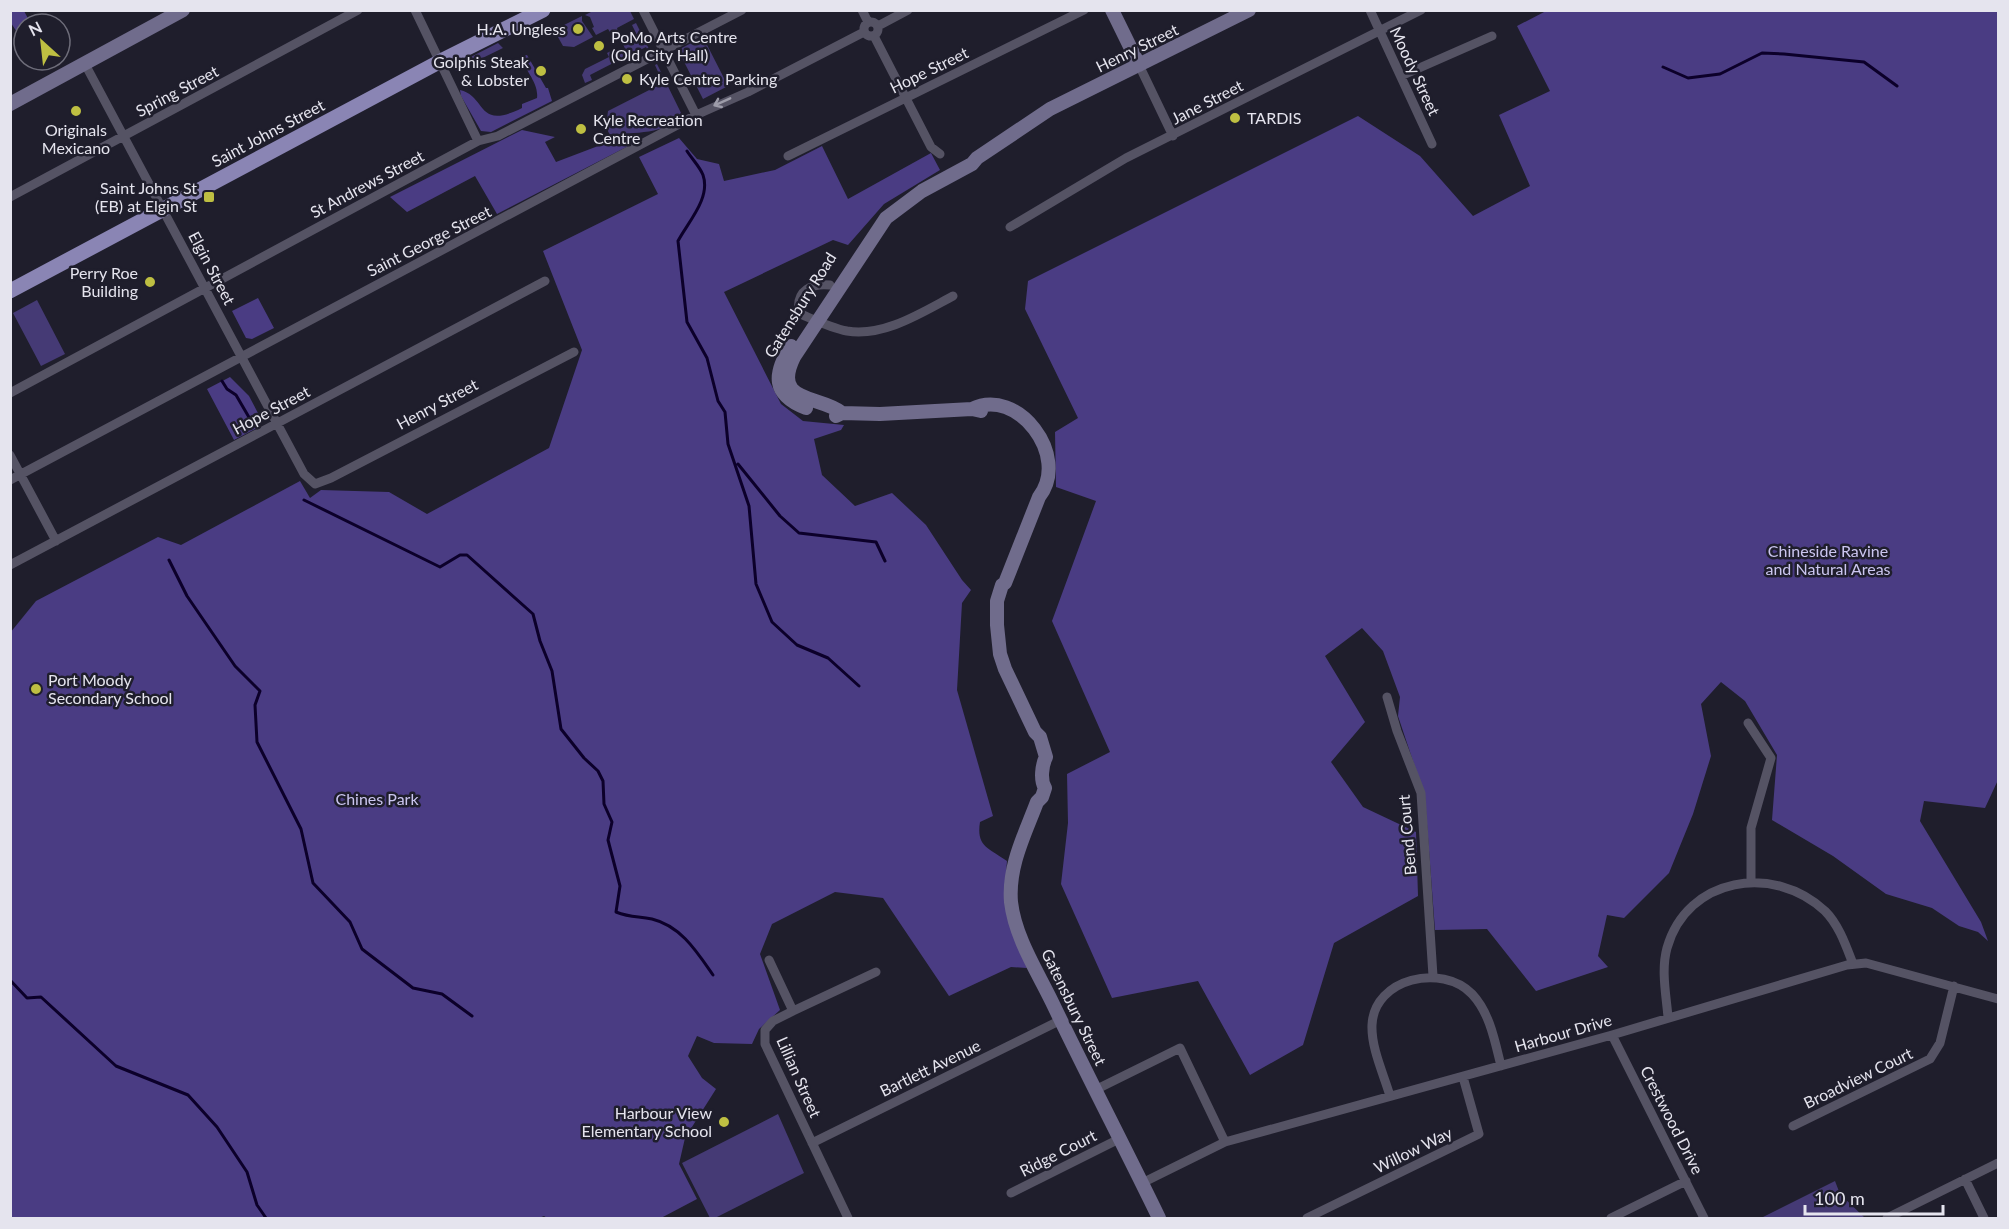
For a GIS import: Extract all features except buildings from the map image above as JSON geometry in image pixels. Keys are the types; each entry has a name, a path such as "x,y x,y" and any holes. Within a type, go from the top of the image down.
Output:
{"main road":[{"name":"Saint Johns Street","path":"10,291 439,62 543,10"}],"street":[{"path":"10,104 183,10"},
{"name":"Spring Street","path":"10,197 358,10"},
{"path":"415,10 478,141"},
{"path":"643,10 696,115"},
{"name":"St Andrews Street","path":"10,393 478,141 498,136 742,10"},
{"path":"862,10 868,22"},
{"path":"909,10 878,26 874,36 931,147 940,154"},
{"name":"Hope Street","path":"788,156 1084,10"},
{"path":"1112,10 1173,136"},
{"name":"Henry Street","path":"1041,114 1249,10"},
{"name":"Moody Street","path":"1370,10 1432,144"},
{"name":"Jane Street","path":"1011,227 1126,158 1421,10"},
{"path":"868,22 874,22 878,26"},
{"path":"868,22 864,32 868,36 874,36"},
{"name":"Saint George Street","path":"10,480 240,356 531,205 696,115 748,92 864,32"},
{"path":"1401,76 1492,36"},
{"name":"Elgin Street","path":"85,64 276,424 304,474 315,483"},
{"name":"Gatensbury Road","path":"814,319 886,218 922,190 972,164 980,164 1006,147 1022,134 1024,127 1041,114"},
{"name":"Gatensbury Road","path":"886,218 878,221 859,243 830,285 794,357 789,370 789,380 793,389 803,398 842,413 880,414 972,409 981,404 999,406 1023,416 1037,430 1050,465 1047,487 1039,497 1005,583 1007,586 999,604 996,625 1000,654 1035,732 1044,746 1046,757 1043,763 1042,783 1045,788 1042,797 1037,801"},
{"name":"Hope Street","path":"10,565 545,280"},
{"path":"814,319 846,331 879,330 952,296"},
{"name":"Henry Street","path":"315,483 331,478 574,352"},
{"path":"10,455 56,541"},
{"name":"Bend Court","path":"1388,697 1397,731 1421,793 1433,976"},
{"path":"1748,723 1771,758 1751,828 1751,881"},
{"name":"Gatensbury Street","path":"1037,801 1015,861 1011,900 1019,932 1159,1218"},
{"path":"1668,1017 1665,963 1668,946 1679,924 1695,906 1716,892 1751,881 1786,888 1820,907 1835,924 1853,964"},
{"name":"Lillian Street","path":"768,960 793,1011 773,1021 765,1030 765,1044 848,1218"},
{"name":"Harbour Drive","path":"1142,1183 1225,1142 1612,1035 1853,964 1866,963 1998,999"},
{"path":"793,1011 876,972"},
{"path":"1390,1096 1373,1037 1374,1012 1381,1001 1395,988 1416,979 1433,976 1465,988 1477,1000 1487,1019 1501,1066"},
{"name":"Broadview Court","path":"1793,1126 1930,1059 1940,1043 1954,986"},
{"name":"Bartlett Avenue","path":"812,1143 1061,1020"},
{"name":"Crestwood Drive","path":"1612,1035 1704,1218"},
{"path":"1095,1089 1180,1048 1225,1142"},
{"name":"Willow Way","path":"1307,1218 1479,1134 1463,1077"},
{"name":"Ridge Court","path":"1011,1194 1119,1139"},
{"path":"1887,1218 1998,1163"},
{"path":"1965,1179 1984,1218"},
{"path":"1611,1218 1686,1181"}],"shaded area":[{"path":"593,11 630,11 634,19 617,28 618,32 612,35 608,29 596,35 590,17 585,15"},
{"path":"582,16 582,21 593,37 574,47 563,46 554,30"},
{"path":"636,23 650,51 649,53 646,47 628,56 623,44 638,37 632,25"},
{"path":"703,37 728,86 703,99 678,50"},
{"path":"498,43 503,48 456,71 454,66 457,64"},
{"path":"615,49 617,53 622,51 625,57 590,75 592,80 585,83 582,75 585,69 609,57 607,53"},
{"path":"657,64 682,115 668,126 659,129 610,135 603,122 607,119 608,111 663,83 655,65"},
{"path":"37,300 65,354 41,366 13,313"},
{"path":"778,1114 804,1173 715,1218 710,1218 682,1163"},
{"path":"1835,1181 1840,1194 1865,1218 1761,1218"}],"green space":[{"path":"10,11 24,11 12,12 12,25"},
{"name":"Chineside Ravine and Natural Areas","path":"1546,11 1998,11 1998,780 1985,808 1924,801 1920,821 1981,922 1988,941 1978,932 1959,926 1932,908 1886,894 1833,856 1772,820 1777,755 1745,701 1721,682 1701,704 1711,756 1693,814 1669,873 1624,918 1607,915 1598,956 1608,967 1536,991 1487,929 1435,930 1425,797 1398,716 1400,697 1383,651 1362,628 1325,656 1365,722 1331,762 1363,807 1416,832 1418,896 1334,943 1303,1045 1250,1075 1198,981 1112,998 1061,884 1068,823 1067,774 1110,752 1052,621 1096,501 1056,487 1055,432 1078,418 1025,309 1028,281 1358,116 1420,156 1473,216 1530,186 1499,115 1550,91 1517,26"},
{"path":"527,55 548,88 552,101 491,132 481,131 461,96 460,90 469,93 489,114 497,116 522,108 522,104 537,98 536,86 525,66 523,56"},
{"path":"522,130 555,137 545,142 556,162 606,143 640,140 497,214 475,176 407,212 390,197"},
{"name":"Chines Park","path":"679,138 697,159 719,164 724,181 775,170 822,146 848,199 931,153 940,170 884,204 848,245 833,240 724,292 781,404 803,421 844,425 841,430 814,439 822,475 855,506 892,493 926,525 971,590 962,603 957,690 993,816 980,822 980,837 989,850 1007,861 1006,890 1009,916 1027,968 1011,967 949,996 883,898 835,892 772,924 760,954 780,1010 759,1029 752,1044 714,1043 697,1036 688,1056 702,1078 716,1089 685,1138 679,1164 697,1199 661,1218 547,1218 544,1216 539,1218 11,1218 10,633 36,601 158,537 181,545 300,481 310,498 321,490 389,492 427,514 549,448 582,350 543,251 658,194 639,157"},
{"path":"258,298 274,328 252,339 246,338 232,311"},
{"path":"230,377 249,396 260,417 257,428 234,440 207,389"}],"waterway":[{"path":"1663,67 1688,78 1720,74 1762,53 1784,54 1864,62 1897,86"},
{"path":"687,151 702,172 705,184 701,201 678,241 687,322 707,358 718,401 725,412 728,444 749,506 756,584 772,622 797,645 828,658 859,686"},
{"path":"222,381 227,389 236,395 250,419"},
{"path":"738,464 780,516 799,533 876,542 885,561"},
{"path":"304,500 440,567 460,555 467,555 533,614 540,641 552,671 561,729 584,758 598,771 603,781 604,804 612,822 608,840 620,886 616,912 652,919 672,927 687,941 713,975"},
{"path":"169,560 187,596 235,666 260,691 255,705 257,742 301,829 313,883 350,922 362,949 413,988 442,994 472,1016"},
{"path":"10,980 27,998 41,997 116,1066 188,1095 217,1127 247,1172 257,1205 266,1218"}],"place":[{"name":"H.A. Ungless","path":"578,29"},
{"name":"PoMo Arts Centre (Old City Hall)","path":"599,46"},
{"name":"Golphis Steak & Lobster","path":"541,71"},
{"name":"Kyle Centre Parking","path":"627,79"},
{"name":"Originals Mexicano","path":"76,111"},
{"name":"TARDIS","path":"1235,118"},
{"name":"Kyle Recreation Centre","path":"581,129"},
{"name":"Saint Johns St (EB) at Elgin St","path":"209,197"},
{"name":"Perry Roe Building","path":"150,282"},
{"name":"Port Moody Secondary School","path":"36,689"},
{"name":"Harbour View Elementary School","path":"724,1122"}]}
